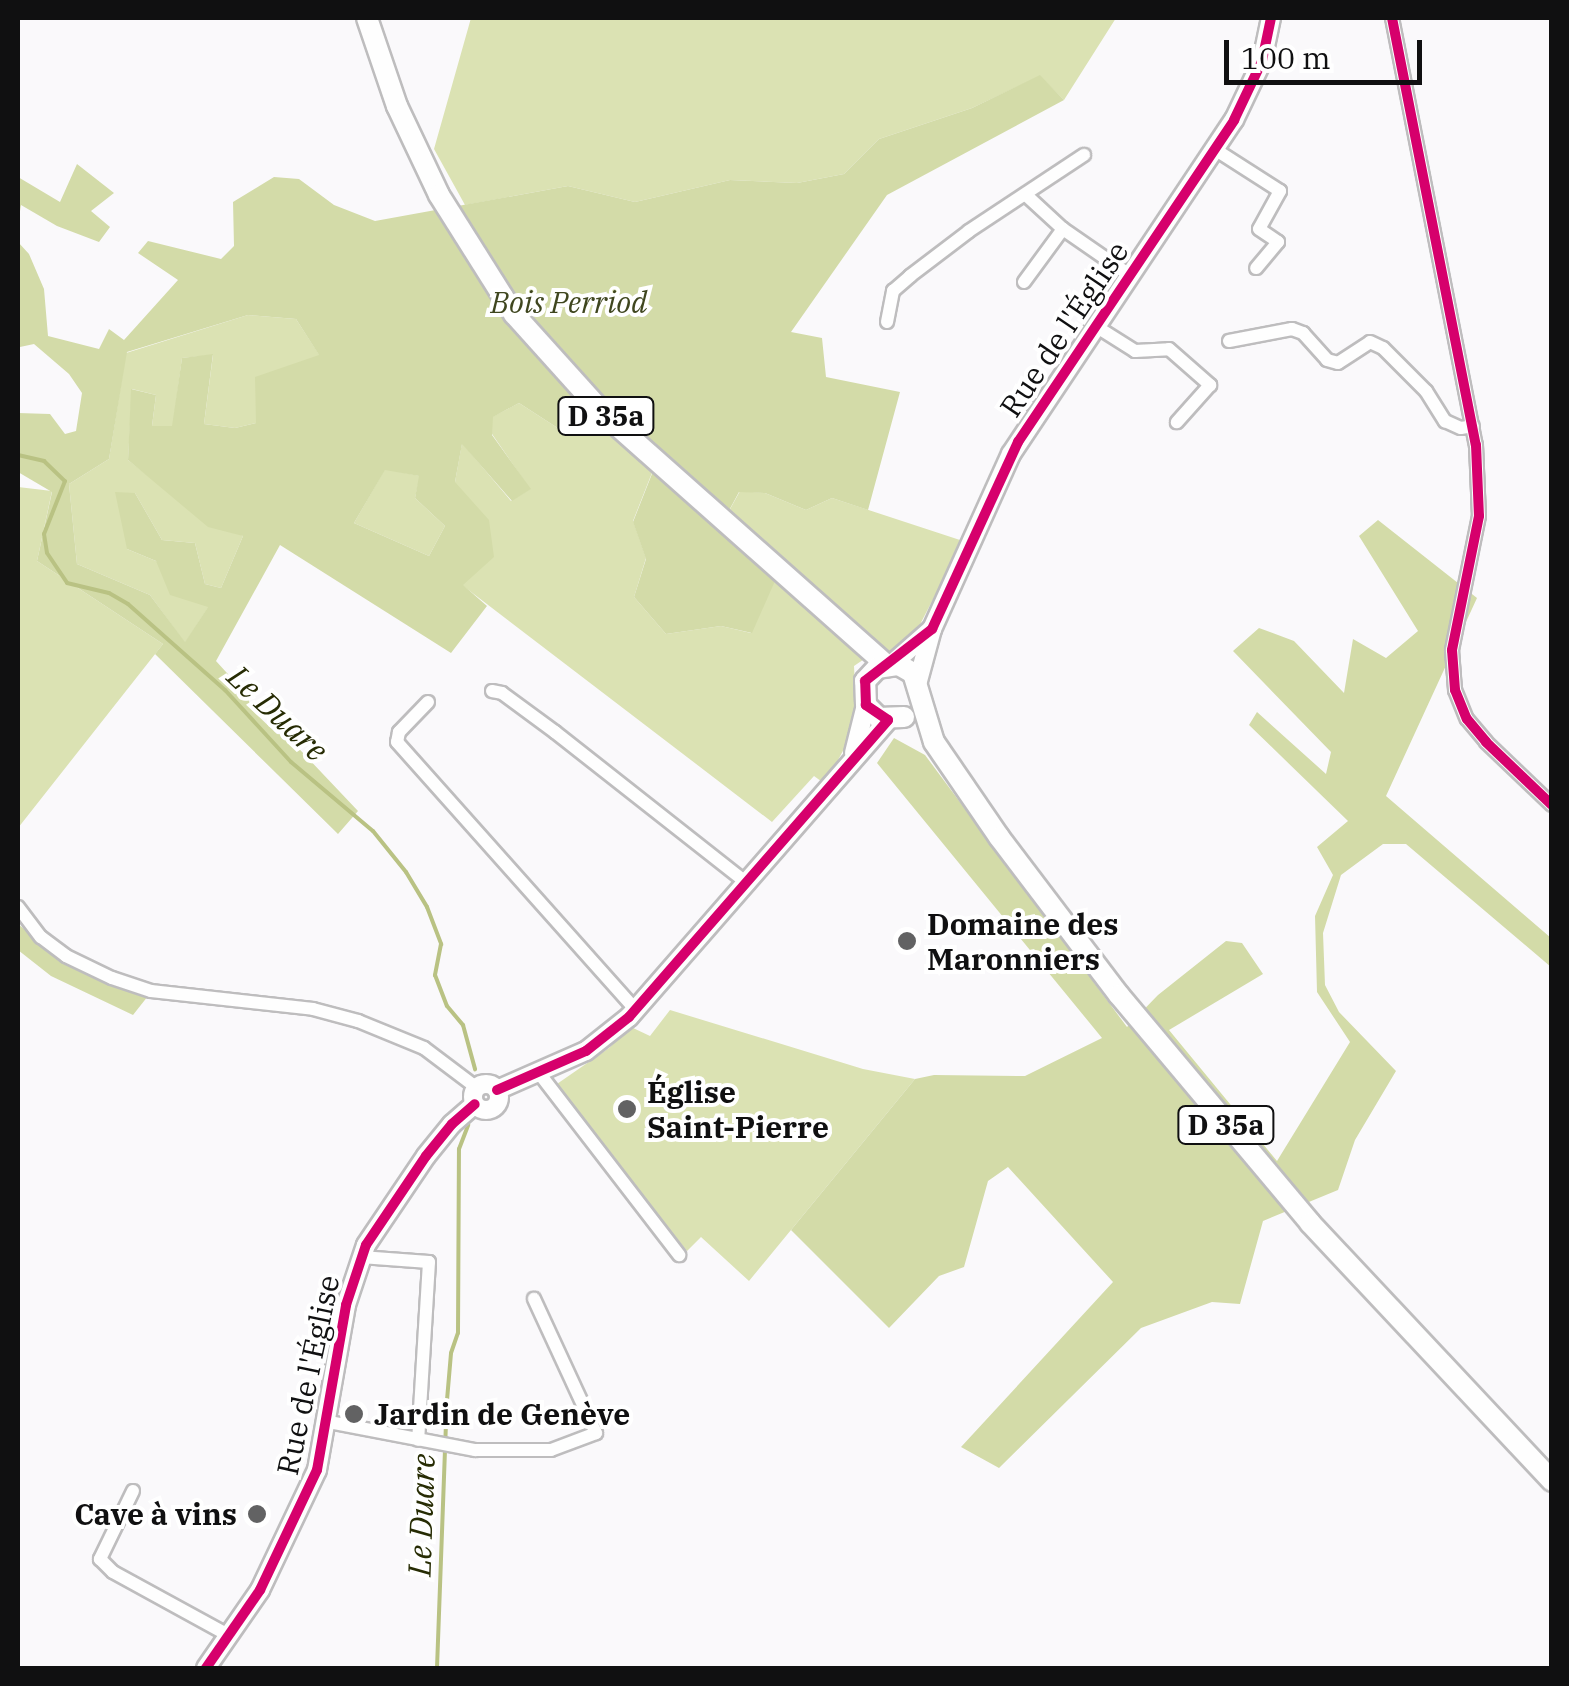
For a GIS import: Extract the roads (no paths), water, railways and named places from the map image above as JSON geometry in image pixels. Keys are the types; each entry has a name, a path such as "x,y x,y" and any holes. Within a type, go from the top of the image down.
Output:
{"main road":[{"name":"D 35a","path":"367,18 398,106 439,195 514,314 605,415 838,626 880,669"},
{"path":"906,667 918,690 896,719 866,705 880,669 906,667"},
{"name":"D 35a","path":"918,690 934,742 1022,868 1170,1059 1310,1223 1552,1481"},
{"name":"D 35a","path":"896,719 934,742"}],"street":[{"name":"Rue de l'Église","path":"918,690 932,629 1011,454 1216,150 1250,92 1262,61 1271,18"},
{"path":"1392,18 1473,426 1479,516 1452,650 1454,690 1467,718 1486,742 1552,805"},
{"path":"1216,150 1280,191 1259,229 1278,242 1256,268"},
{"path":"887,322 892,292 968,231 1084,155"},
{"path":"1026,194 1063,229 1131,276"},
{"path":"1024,282 1063,229"},
{"path":"1097,328 1135,351 1170,349 1210,385 1177,422"},
{"path":"1229,341 1292,328 1303,333 1327,360 1338,362 1370,342 1383,348 1426,392 1444,422 1461,428 1473,426"},
{"name":"Rue de l'Église","path":"880,669 932,629"},
{"path":"492,691 502,693 556,732 748,884"},
{"path":"428,702 399,732 397,742 636,1010"},
{"path":"853,758 866,705"},
{"path":"679,1254 539,1073 586,1052 636,1010 853,758 896,719"},
{"path":"18,907 41,937 66,956 112,978 151,991 313,1009 358,1022 424,1048 476,1096"},
{"name":"Rue de l'Église","path":"206,1668 260,1590 317,1470 329,1422 346,1305 360,1256 426,1156 476,1096 486,1110 494,1107 497,1090 539,1073"},
{"path":"360,1256 372,1261 429,1262 418,1440"},
{"path":"329,1422 459,1448 552,1450 596,1433 534,1300"},
{"path":"134,1491 100,1558 113,1572 230,1636"}],"waterway":[{"name":"Le Duare","path":"18,455 44,461 65,481 44,534 47,553 67,583 109,593 128,604 225,690 291,762 373,831 406,872 427,907 441,944 435,975 447,1006 463,1025 475,1069"},
{"name":"Le Duare","path":"437,1668 447,1400 451,1353 458,1333 459,1149 468,1125"}],"place":[{"name":"Domaine des Maronniers","path":"907,941"},
{"name":"Église Saint-Pierre","path":"627,1109"},
{"name":"Jardin de Genève","path":"354,1414"},
{"name":"Cave à vins","path":"257,1514"}],"park label":[{"name":"Bois Perriod","path":"569,302"}]}
